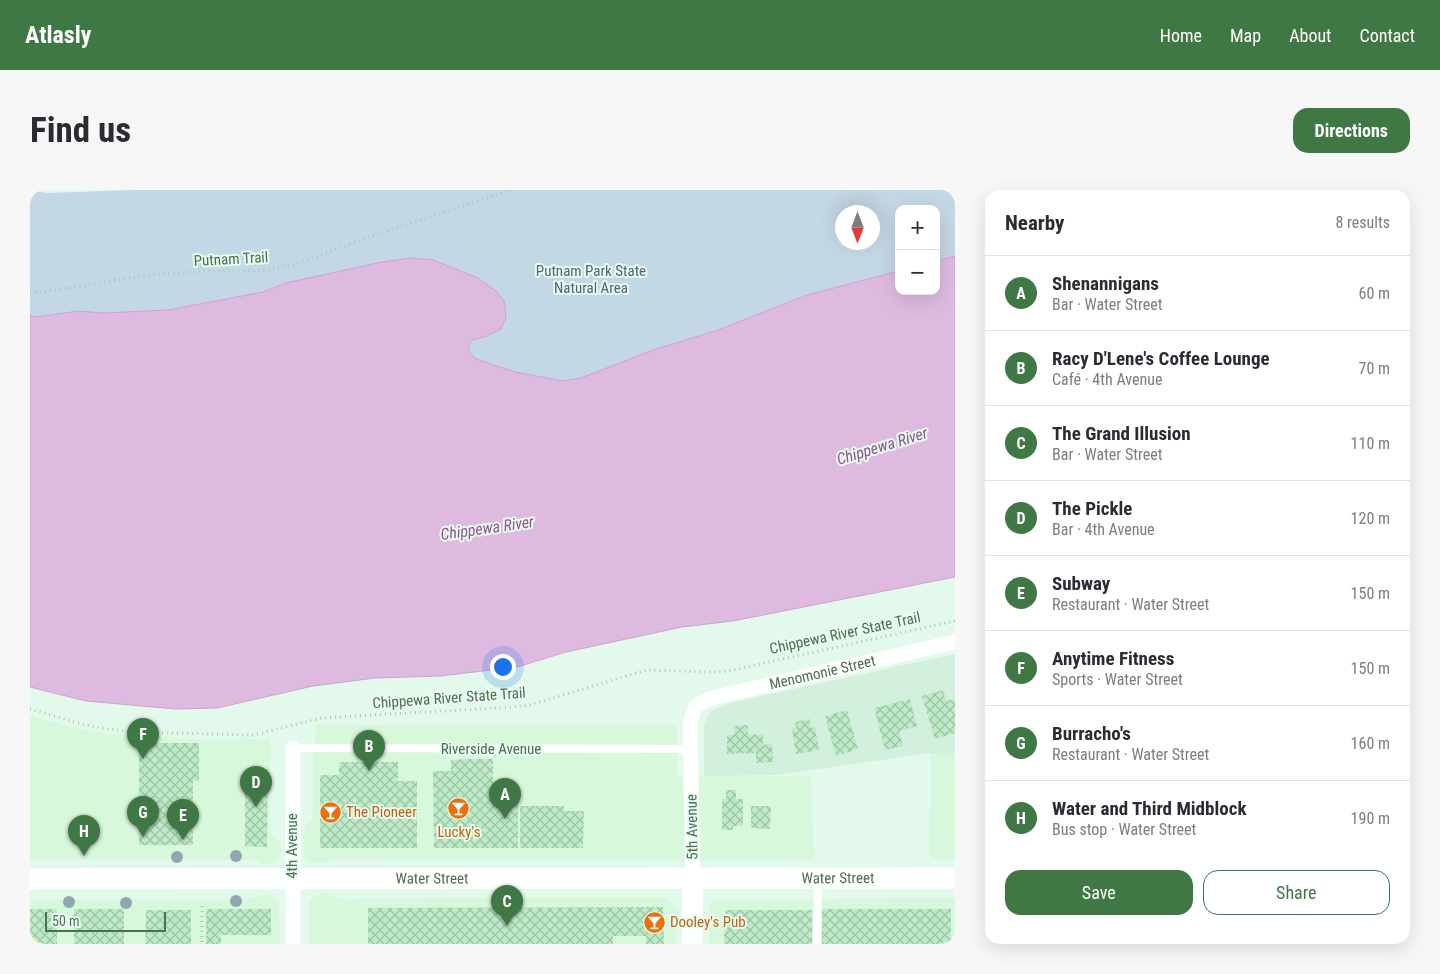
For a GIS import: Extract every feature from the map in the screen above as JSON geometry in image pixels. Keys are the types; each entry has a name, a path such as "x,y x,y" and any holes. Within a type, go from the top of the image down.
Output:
{"main road":[{"name":"Water Street","path":"30,879 955,878"},
{"name":"5th Avenue","path":"692,879 692,944"}],"street":[{"name":"Menomonie Street","path":"693,710 699,702 712,698 955,642"},
{"name":"5th Avenue","path":"692,879 690,724 693,710"},
{"name":"4th Avenue","path":"292,748 293,944"}],"lane":[{"name":"Riverside Avenue","path":"292,748 690,749"},
{"path":"817,944 818,878"}],"path":[{"name":"Putnam Trail","path":"30,293 147,275 204,271 258,271 293,265 390,230 512,190"},
{"name":"Chippewa River State Trail","path":"30,709 80,724 108,729 136,732 253,735 321,718 511,708 530,705 646,670 716,672 733,670 955,621"},
{"path":"202,906 202,944"}],"shaded area":[{"path":"955,654 955,753 930,753 778,775 704,776 704,727 712,710 730,703"},
{"path":"30,716 66,726 108,734 195,739 270,739 270,833 280,841 282,851 279,858 274,863 266,865 254,859 30,860"},
{"path":"316,725 677,725 677,776 811,776 814,860 331,860 325,863 313,863 309,861 304,853 305,828 313,818 313,763"},
{"path":"931,753 955,753 955,859 930,859"},
{"path":"324,893 339,899 662,897 667,899 676,908 676,944 309,944 309,902 313,896"},
{"path":"263,894 272,895 279,906 280,944 30,944 30,899 248,899"},
{"path":"955,898 955,944 709,944 709,905 716,900"}],"green space":[{"name":"Putnam Park State Natural Area","path":"30,190 47,193 132,190 955,190 955,256 940,260 940,205 895,205 895,272 807,295 718,330 653,350 581,378 563,381 515,372 476,359 470,353 467,346 472,340 487,336 286,283 263,292 168,310 103,313 79,311 35,317 30,315"}],"water":[{"name":"Chippewa River","path":"955,256 955,577 733,621 682,627 566,652 517,667 441,676 375,678 313,686 217,708 176,709 86,701 30,687 30,315 35,317 79,311 103,313 168,310 263,292 286,283 382,262 411,258 433,260 478,278 496,291 504,301 506,317 501,329 487,336 472,340 468,346 470,353 476,359 515,372 563,381 581,378 653,350 718,330 807,295 895,272 895,295 940,295 940,260"}],"building":[{"path":"943,690 946,701 955,699 955,733 935,739 922,696"},
{"path":"910,699 917,726 899,731 903,746 885,750 874,708"},
{"path":"847,710 858,749 836,756 825,716"},
{"path":"809,719 811,728 815,727 819,750 796,754 792,729 796,728 795,722"},
{"path":"748,725 748,735 763,734 763,745 772,744 773,762 756,763 756,753 727,754 727,735 735,735 734,726"},
{"path":"139,743 199,743 199,781 193,781 193,845 139,845"},
{"path":"493,759 493,789 518,789 518,848 434,848 433,771 451,771 451,760"},
{"path":"339,762 398,762 398,781 417,781 417,848 320,848 320,775 339,775"},
{"path":"245,768 268,769 267,847 245,846"},
{"path":"726,790 736,790 736,799 743,799 743,826 733,826 733,830 722,830 722,799 726,799"},
{"path":"520,806 564,806 564,811 584,811 583,848 520,848"},
{"path":"751,806 771,806 770,829 751,828"},
{"path":"663,907 664,944 646,944 646,936 613,936 613,944 368,944 368,908"},
{"path":"30,909 57,909 57,944 30,944"},
{"path":"74,909 124,909 124,944 74,944"},
{"path":"206,909 271,909 271,935 221,935 221,944 206,944"},
{"path":"822,909 951,909 951,944 822,944"},
{"path":"146,910 191,910 191,944 145,944"},
{"path":"725,910 812,910 812,944 724,944"}],"place":[{"name":"Anytime Fitness","path":"143,759"},
{"name":"Racy D'Lene's Coffee Lounge","path":"369,771"},
{"name":"The Pickle","path":"256,807"},
{"name":"Lucky's","path":"459,809"},
{"name":"The Pioneer","path":"330,812"},
{"name":"Shenannigans","path":"505,819"},
{"name":"Burracho's","path":"143,837"},
{"name":"Subway","path":"183,840"},
{"name":"Water and Third Midblock","path":"84,856"},
{"name":"Dooley's Pub","path":"654,922"},
{"name":"The Grand Illusion","path":"507,926"}]}
